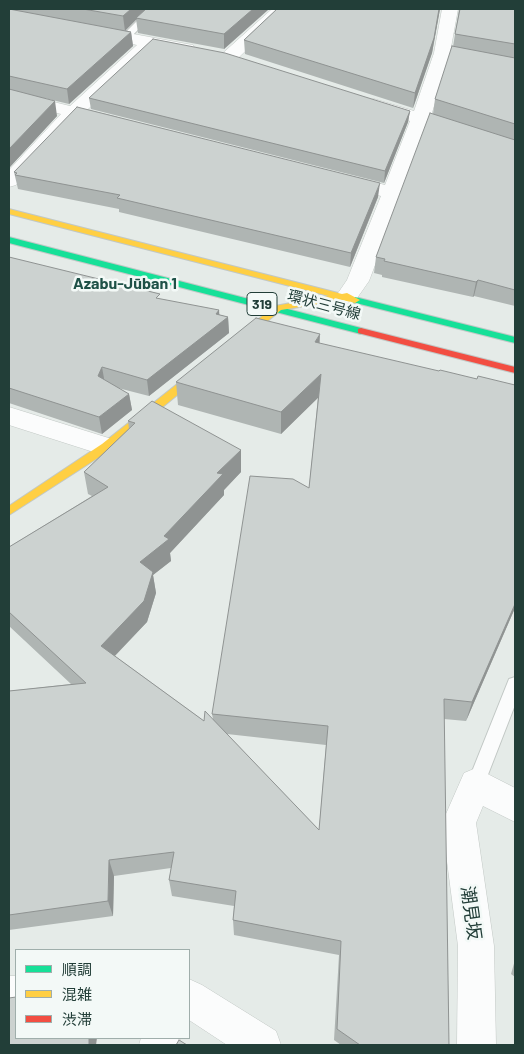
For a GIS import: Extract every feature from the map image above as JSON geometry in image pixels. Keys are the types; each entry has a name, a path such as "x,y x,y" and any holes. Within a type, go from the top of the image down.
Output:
{"main road":[{"name":"環状三号線","path":"9,212 515,340"},
{"name":"環状三号線","path":"9,240 515,370"},
{"path":"9,511 106,447 278,308 347,296"}],"street":[{"path":"230,57 281,9"},
{"path":"347,296 358,280 421,118 451,55 450,9"},
{"path":"77,28 230,57 248,63"},
{"path":"9,181 74,112 150,42"},
{"path":"9,96 132,126"},
{"path":"359,99 515,148"},
{"path":"330,177 392,193"},
{"path":"9,416 106,447"},
{"path":"476,784 515,806"},
{"name":"潮見坂","path":"476,784 459,823 476,946 476,1045"},
{"path":"190,999 262,1045"}],"lane":[{"path":"126,37 154,9"},
{"path":"476,784 515,684"}],"building":[{"path":"9,9 131,32 67,89 9,76"},
{"path":"83,9 131,9 123,16"},
{"path":"146,9 253,9 224,34 136,18"},
{"path":"277,9 439,9 434,38 415,93 244,40"},
{"path":"460,9 515,9 515,44 455,34"},
{"path":"153,39 225,53 410,111 385,171 89,98"},
{"path":"452,46 515,58 515,124 435,99"},
{"path":"9,89 55,101 9,149"},
{"path":"77,107 380,183 351,253 117,198 120,195 15,175 17,173 14,172"},
{"path":"430,113 515,140 515,290 478,280 476,282 384,261 385,259 376,257"},
{"path":"9,257 160,294 156,298 219,310 216,314 228,317 147,380 102,367 98,376 129,394 99,417 9,388"},
{"path":"256,318 320,334 315,342 439,371 477,379 478,376 515,385 515,604 472,702 444,699 449,1045 360,1045 337,1029 341,941 233,920 236,891 169,880 174,852 109,860 108,901 9,915 9,691 86,683 9,612 9,547 108,487 84,472 135,423 128,421 152,401 241,450 217,473 223,474 164,536 169,539 140,562 153,572 144,601 101,646 204,721 205,711 319,830 328,726 212,714 250,476 293,479 309,488 321,374 281,412 176,382"},
{"path":"15,997 15,1039 89,1039 89,1045 9,1045 9,998"},
{"path":"179,1040 187,1045 176,1045"}],"traffic: fast":[{"path":"9,240 361,331"},
{"path":"355,300 515,340"}],"traffic: slow":[{"path":"9,212 355,300"},
{"path":"9,511 106,447 278,308 347,296"}],"traffic: jam":[{"path":"361,331 515,370"}],"district":[{"name":"Azabu-Jūban 1","path":"125,284"}]}
